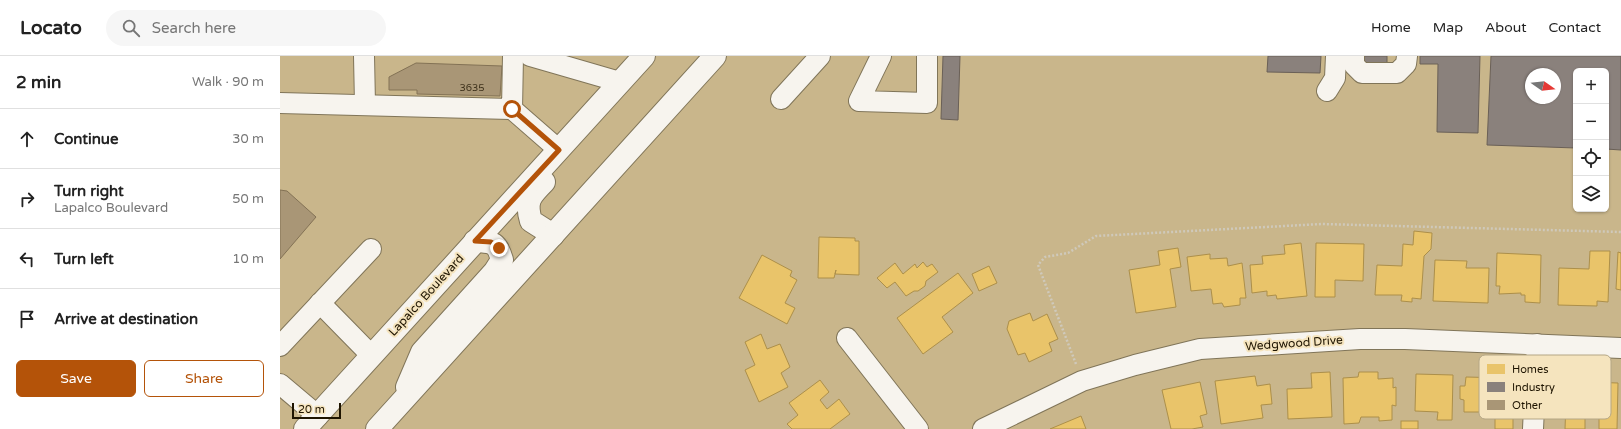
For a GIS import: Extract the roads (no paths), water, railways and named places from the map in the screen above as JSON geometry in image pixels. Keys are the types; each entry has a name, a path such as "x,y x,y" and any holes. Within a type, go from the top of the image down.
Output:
{"main road":[{"name":"Lapalco Boulevard","path":"311,422 644,56"},
{"path":"552,235 531,221 527,208 532,194 626,94 650,56"},
{"path":"377,429 715,56"},
{"path":"399,404 422,352 495,271 502,260 499,248 491,242 475,241"}],"street":[{"path":"364,56 364,104"},
{"path":"512,109 514,56"},
{"path":"530,56 620,82"},
{"path":"781,98 820,56"},
{"path":"881,56 859,101 928,103 927,56"},
{"path":"1326,91 1335,78 1336,56"},
{"path":"1354,56 1354,65 1362,74 1397,73 1406,64 1406,56"},
{"path":"280,103 512,109 559,150"},
{"path":"280,346 371,249"},
{"path":"320,303 371,355"},
{"path":"846,338 918,429"},
{"name":"Wedgwood Drive","path":"983,429 1082,382 1135,365 1200,350 1360,339 1621,348"},
{"path":"1536,344 1536,355"},
{"path":"280,384 311,422"},
{"path":"1534,419 1534,429"}]}
